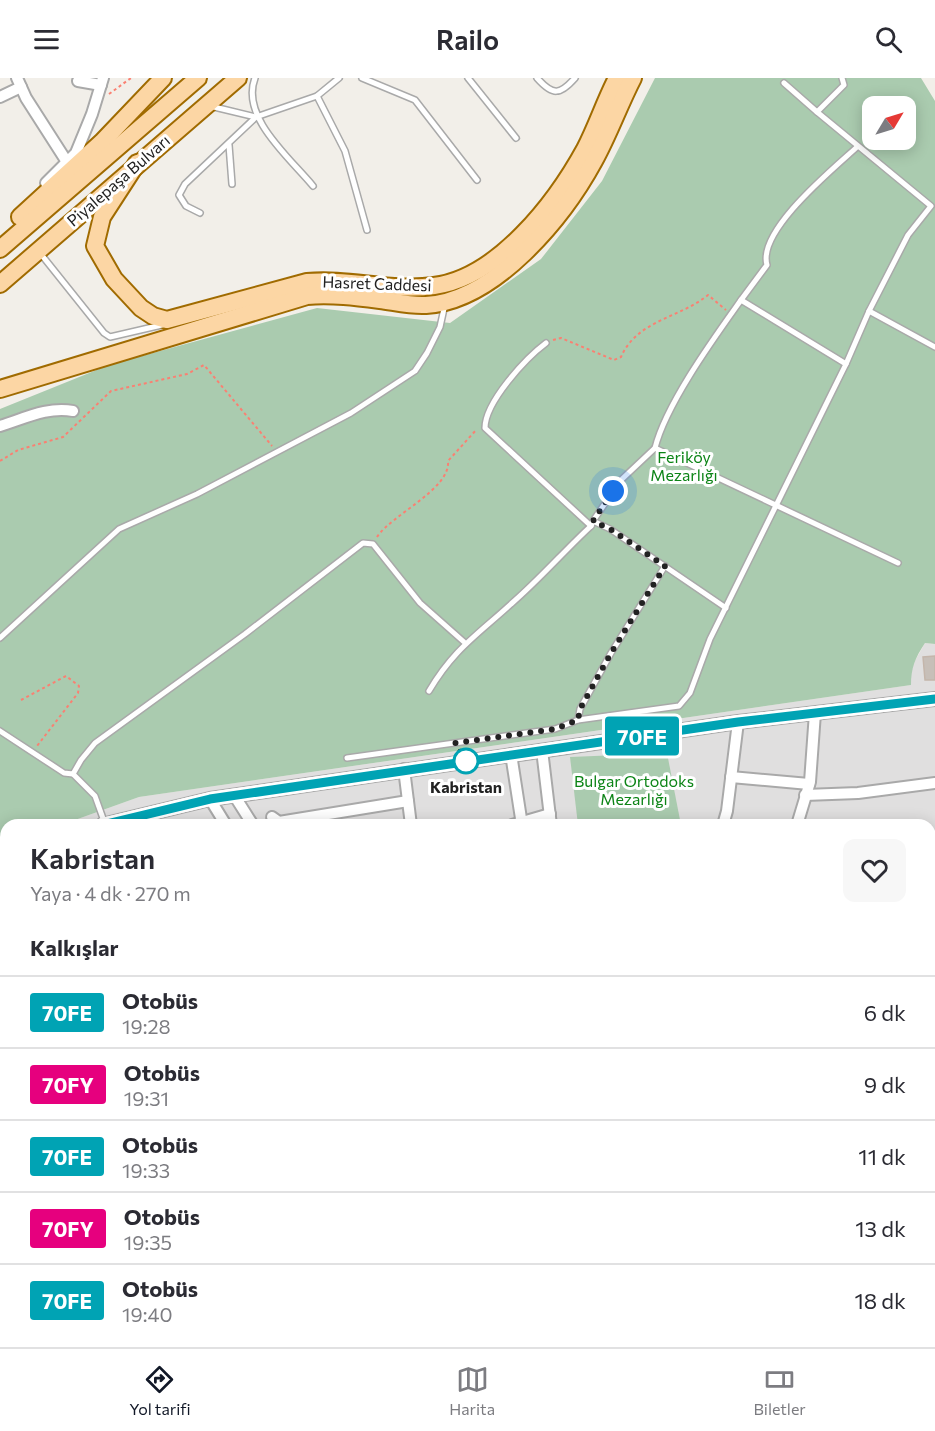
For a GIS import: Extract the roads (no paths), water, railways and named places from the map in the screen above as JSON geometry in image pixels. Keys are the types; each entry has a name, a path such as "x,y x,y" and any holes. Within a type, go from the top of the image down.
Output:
{"main road":[{"path":"0,239 102,142 163,78"},
{"name":"Piyalepaşa Bulvarı","path":"0,249 198,78"},
{"name":"Piyalepaşa Bulvarı","path":"0,284 137,163 238,78"},
{"name":"Hasret Caddesi","path":"0,389 308,296 349,296 426,305 485,265 511,245 532,224 574,167 617,78"},
{"name":"Hasret Caddesi","path":"175,320 307,282 324,280 423,287 460,297 494,277 543,233 595,160 633,78"},
{"path":"137,163 102,217 95,246 114,279 141,308 161,319 175,320"}],"street":[{"path":"42,197 45,183 80,144 102,82 78,81"},
{"path":"0,97 19,82 66,162"},
{"path":"0,426 45,412 62,409 73,411"},
{"path":"124,819 210,799 404,769 738,722 935,699"},
{"path":"799,819 809,784 815,713"},
{"path":"724,819 738,722"},
{"path":"542,750 551,819"},
{"path":"511,754 518,819"},
{"path":"404,769 410,819"},
{"path":"731,777 809,784"},
{"path":"805,795 858,793 935,783"},
{"path":"234,795 249,819"},
{"path":"210,799 222,819"},
{"path":"297,819 408,801"}],"lane":[{"path":"255,78 252,94 256,117 313,186"},
{"path":"200,213 186,206 179,195 184,184 230,145 256,117 317,96 339,78"},
{"path":"362,78 415,100 477,180"},
{"path":"468,78 516,138"},
{"path":"537,78 546,88 557,92 563,91 574,78"},
{"path":"818,112 840,92 844,85 842,78"},
{"path":"347,758 555,729 578,720 679,706 690,693 726,608 846,364 869,311 908,235 933,206 857,147 784,83"},
{"path":"317,96 345,151 367,230"},
{"path":"206,105 256,117"},
{"path":"230,145 232,184"},
{"path":"429,691 443,667 464,642 513,603 592,524 621,480 655,448 674,403 731,314 767,265 764,256 772,234 794,208 857,147"},
{"path":"38,251 104,333 110,337 149,330 175,320"},
{"path":"0,638 119,529 197,494 351,413 415,371 440,327 443,293"},
{"path":"741,300 846,364"},
{"path":"869,311 935,346"},
{"path":"546,343 531,355 491,407 485,423 490,434 592,524 610,529 726,608"},
{"path":"655,448 898,563"},
{"path":"73,774 95,743 245,634 363,543 373,544 420,603 464,642"},
{"path":"578,720 580,709 611,653 665,566"},
{"path":"0,731 64,773 73,774 95,796 102,819"}],"place":[{"name":"Kabristan","path":"466,761"}],"park label":[{"name":"Feriköy Mezarlığı","path":"684,465"},
{"name":"Bulgar Ortodoks Mezarlığı","path":"634,789"}]}
